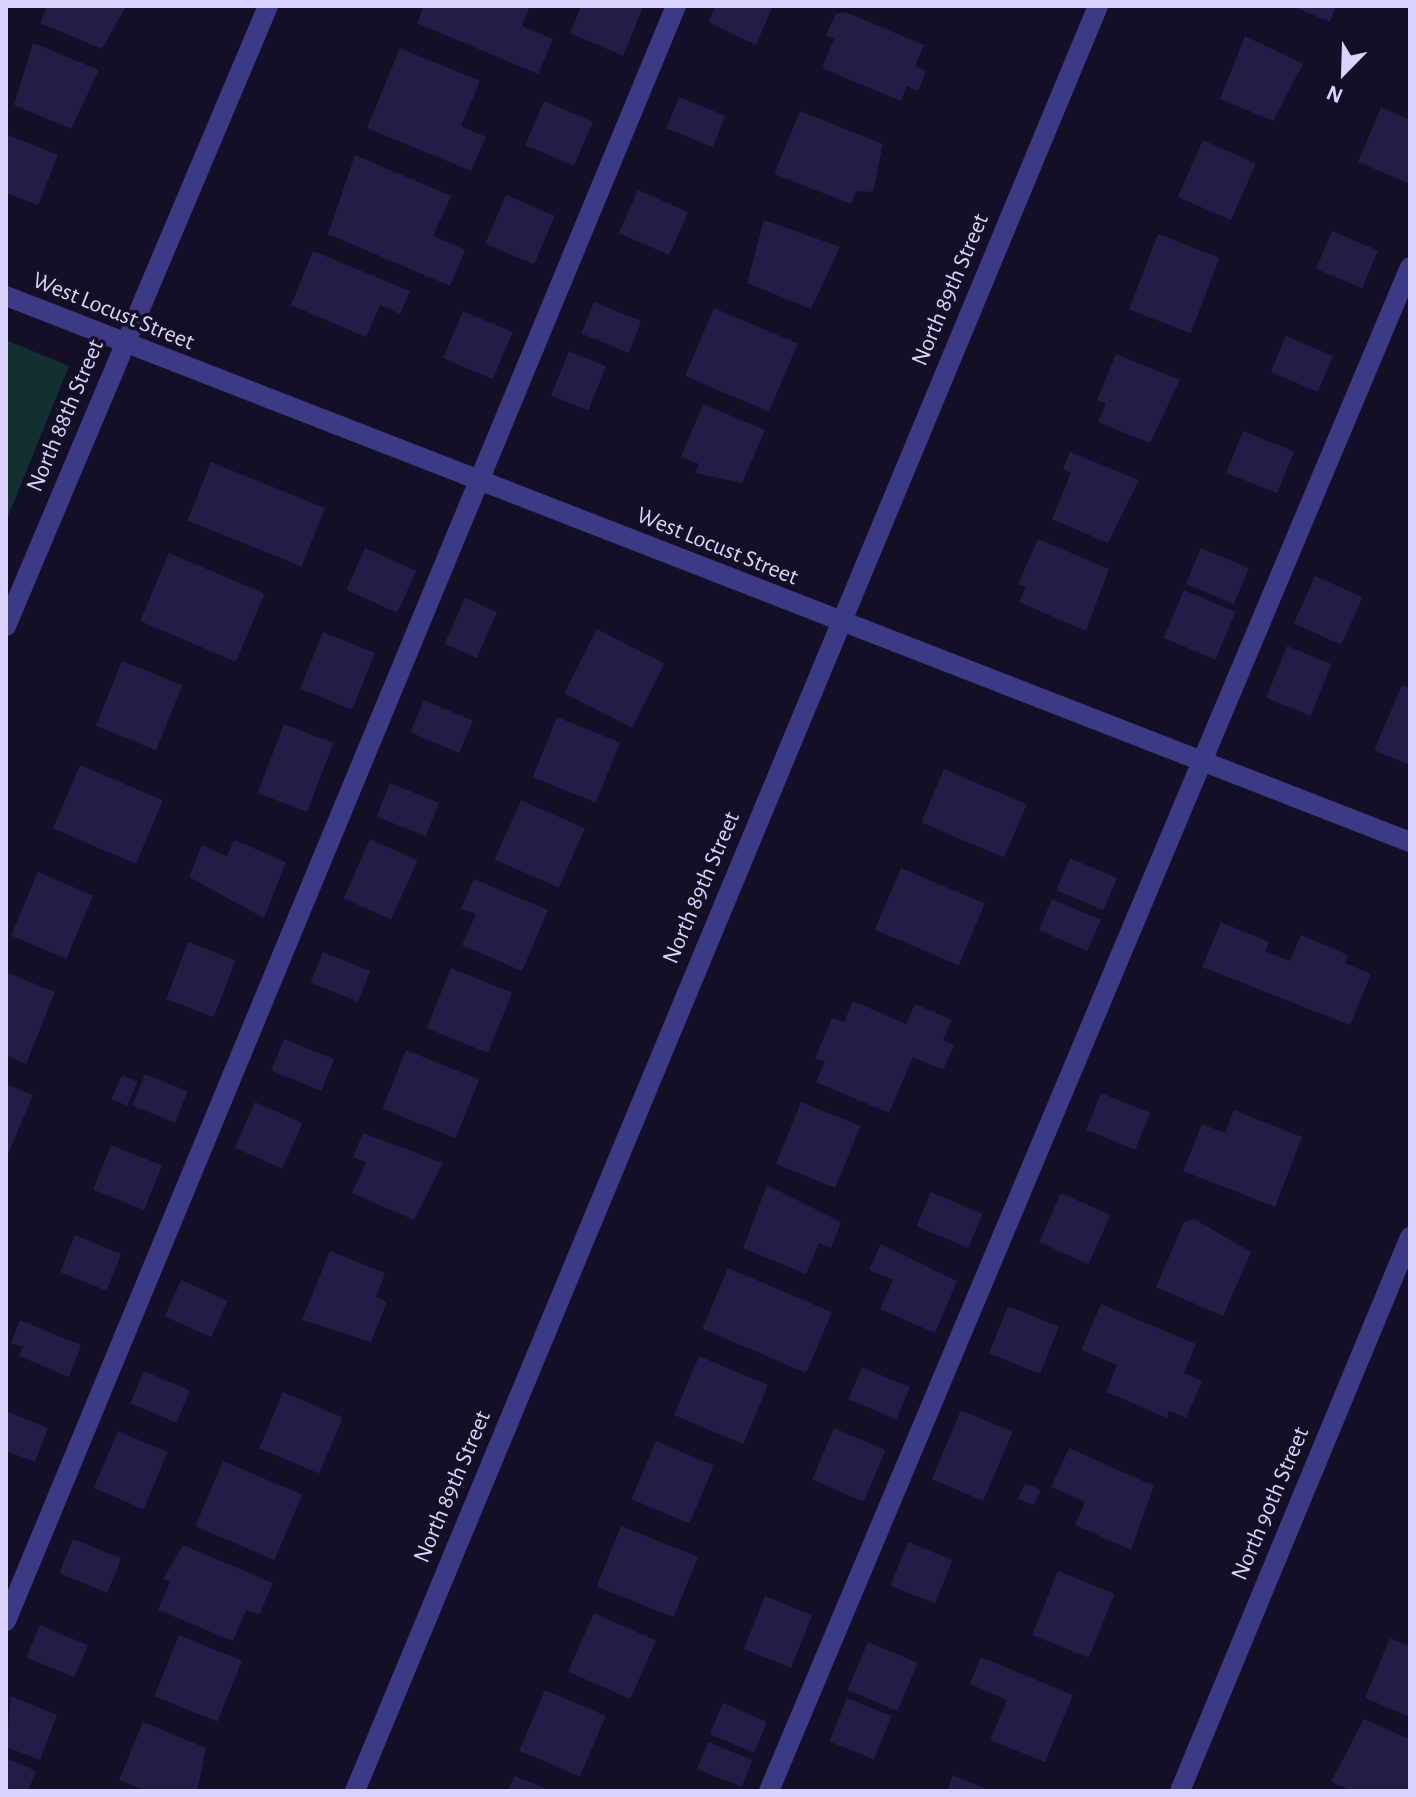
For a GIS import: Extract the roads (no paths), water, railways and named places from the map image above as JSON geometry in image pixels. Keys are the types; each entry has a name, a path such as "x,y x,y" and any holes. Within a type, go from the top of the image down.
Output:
{"street":[{"name":"North 88th Street","path":"6,626 268,6"},
{"path":"6,1621 676,6"},
{"name":"North 89th Street","path":"355,1791 1098,6"},
{"path":"769,1791 1410,267"},
{"name":"West Locust Street","path":"6,296 124,345 840,624 1201,758 1410,842"},
{"name":"North 90th Street","path":"1180,1791 1410,1237"}]}
